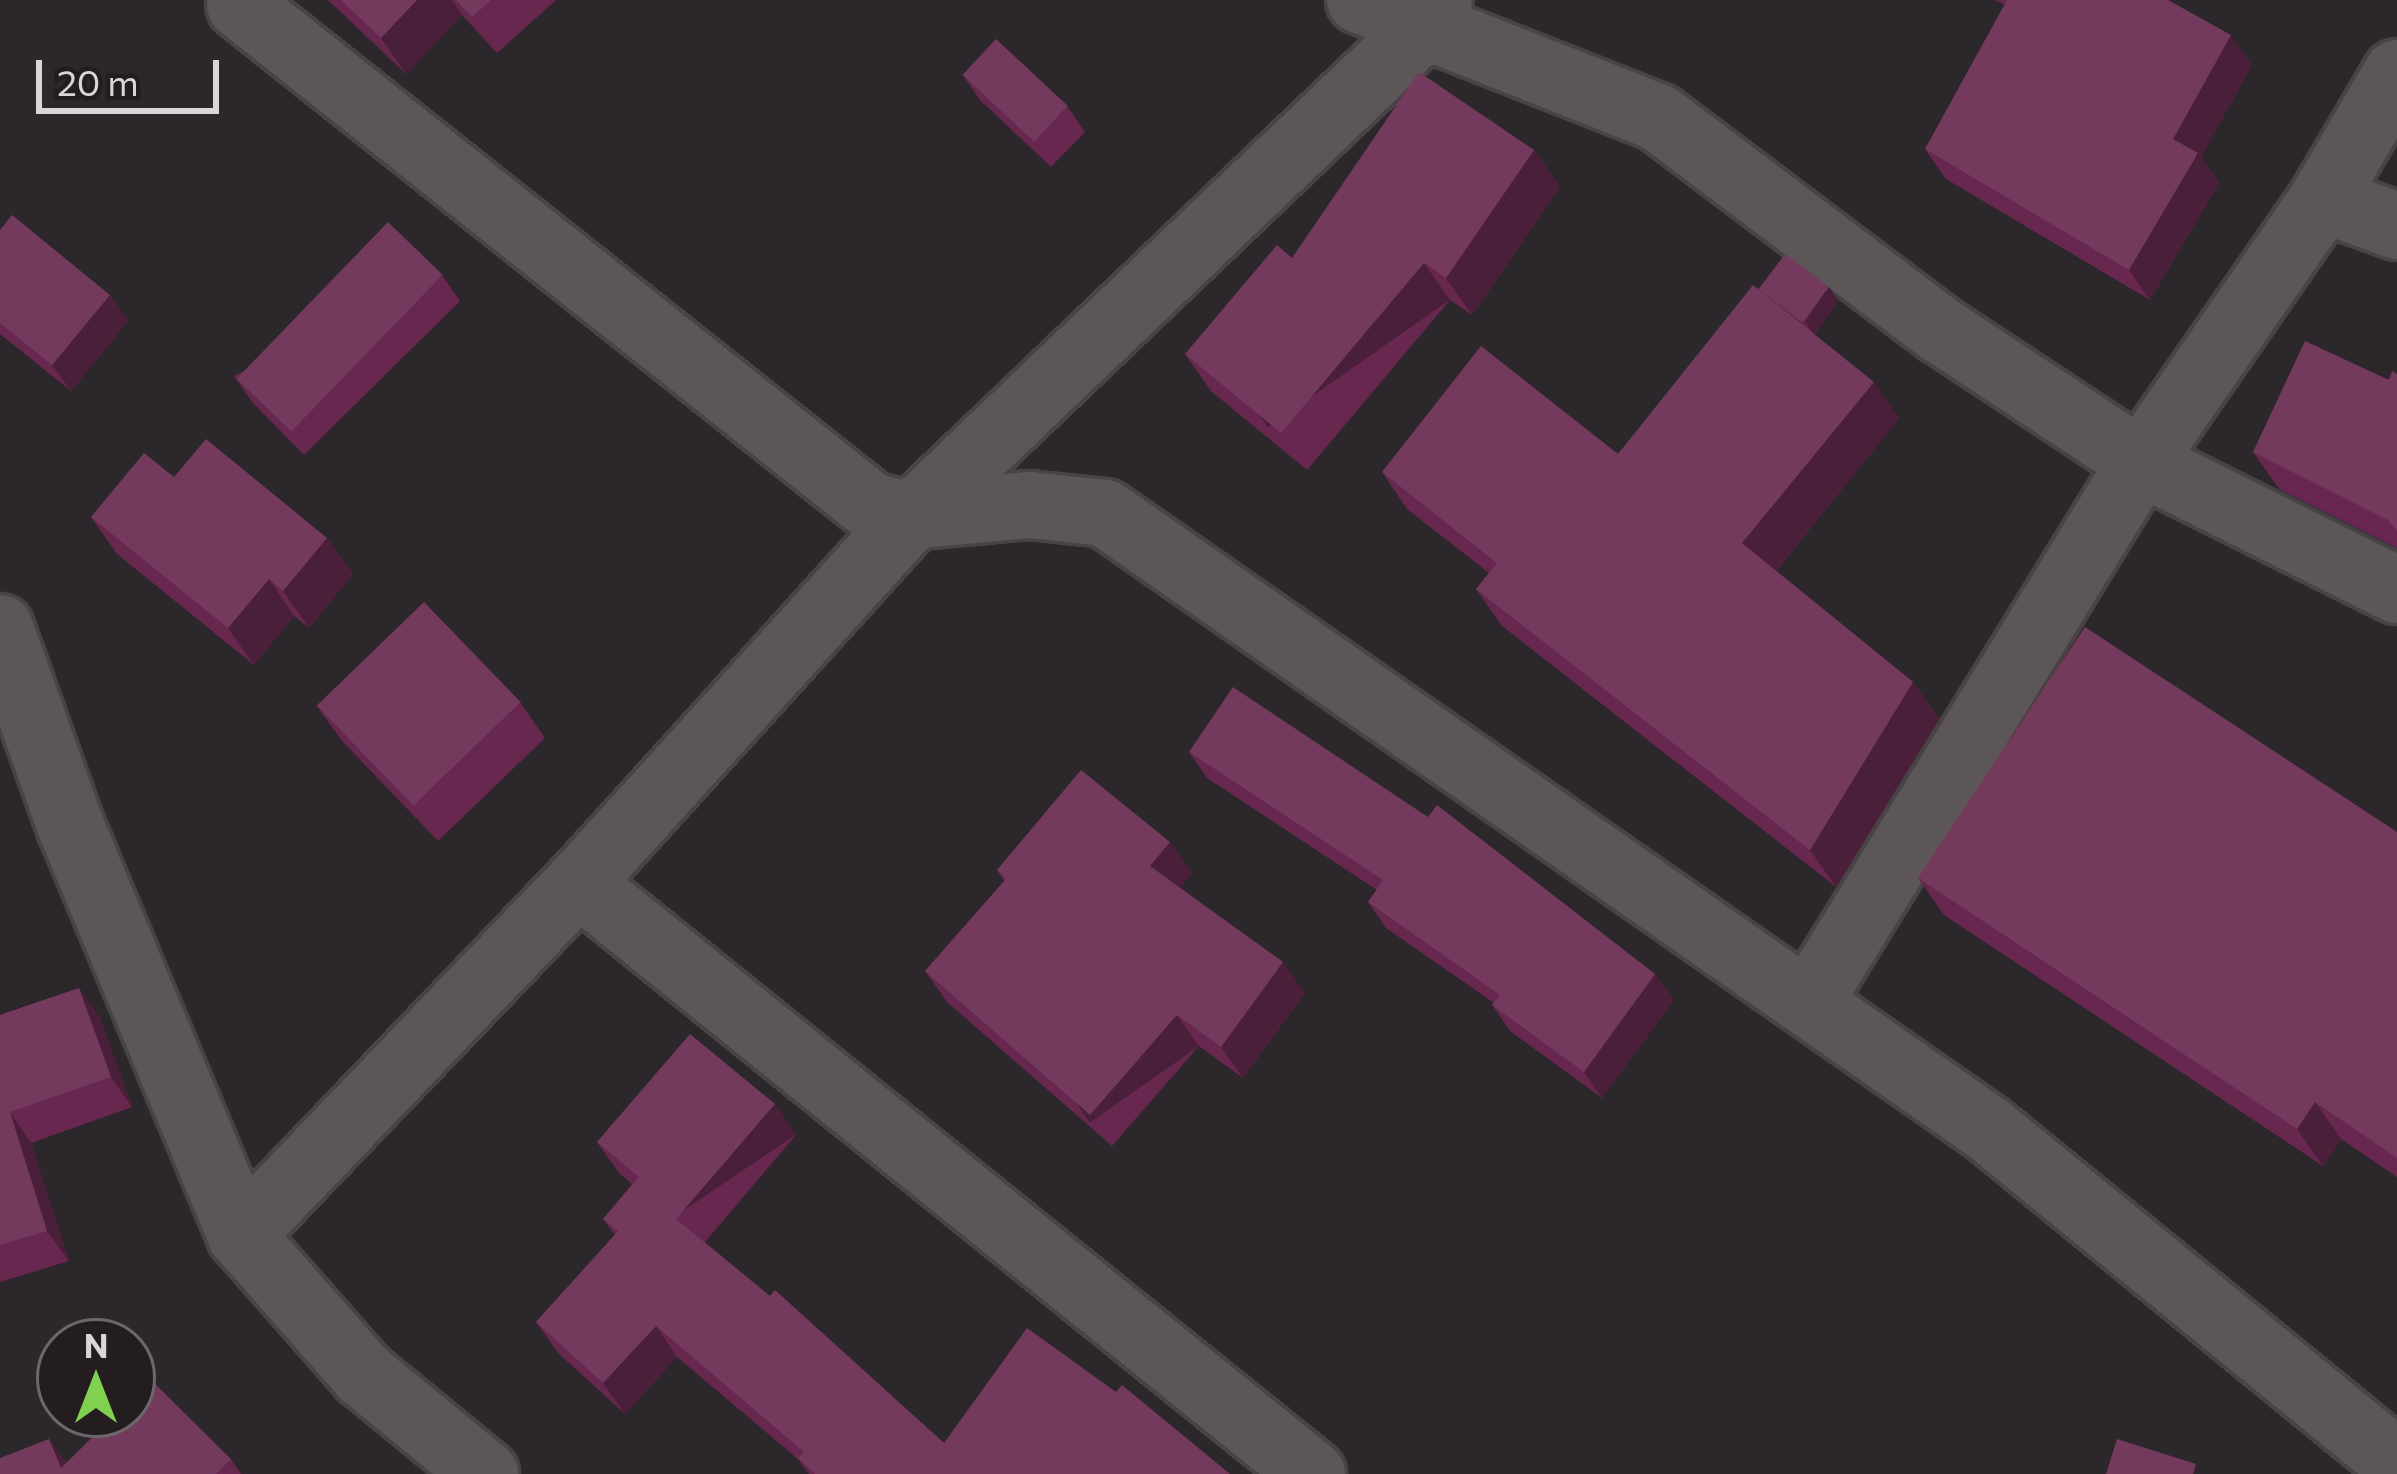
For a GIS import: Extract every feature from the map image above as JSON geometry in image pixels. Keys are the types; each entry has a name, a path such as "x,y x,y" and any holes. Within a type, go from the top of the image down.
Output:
{"street":[{"path":"1360,0 1430,15 1659,118 1939,329 2141,462 2397,590"},
{"path":"240,5 829,479 871,506 912,516 1029,505 1105,513 1811,999 1987,1128 2397,1463"},
{"path":"241,1234 579,883 912,516 1430,15"},
{"path":"1811,999 2141,462 2323,199 2397,74"},
{"path":"2323,199 2397,226"},
{"path":"0,628 70,827 241,1234 363,1374 484,1474"},
{"path":"579,883 1312,1474"}],"building":[{"path":"341,0 417,0 381,38"},
{"path":"456,0 491,0 472,17"},
{"path":"2007,0 2168,0 2231,35 2173,139 2198,153 2129,270 1925,149"},
{"path":"996,39 1068,106 1034,142 963,75"},
{"path":"1419,72 1534,150 1446,278 1424,263 1281,433 1185,354 1277,245 1292,258"},
{"path":"12,215 110,295 52,365 0,323 0,230"},
{"path":"388,222 443,275 291,432 237,379"},
{"path":"1785,254 1829,287 1802,322 1759,289"},
{"path":"1753,285 1874,382 1742,543 1913,682 1810,850 1476,589 1497,563 1382,472 1481,346 1618,454"},
{"path":"2305,341 2389,380 2392,371 2397,374 2397,531 2388,520 2253,452"},
{"path":"206,439 327,538 283,591 269,579 228,628 91,517 144,453 174,477"},
{"path":"424,602 521,702 413,805 317,706"},
{"path":"2085,627 2397,832 2397,1158 2315,1102 2297,1129 1918,878"},
{"path":"1233,687 1428,817 1437,805 1655,974 1584,1072 1492,1005 1500,995 1368,902 1383,880 1189,752"},
{"path":"1081,770 1170,842 1150,866 1283,962 1221,1047 1177,1015 1090,1115 925,971 1006,879 997,870"},
{"path":"79,988 111,1077 10,1112 47,1231 0,1245 0,1015"},
{"path":"690,1034 775,1104 676,1219 770,1296 775,1290 944,1443 1027,1328 1116,1392 1122,1385 1230,1474 815,1474 798,1458 804,1452 656,1326 603,1383 536,1322 618,1231 603,1219 639,1177 597,1142"},
{"path":"156,1385 231,1459 216,1474 0,1474 0,1458 49,1439 61,1468 92,1438 156,1438"},
{"path":"2117,1439 2196,1464 2193,1474 2106,1474"}]}
